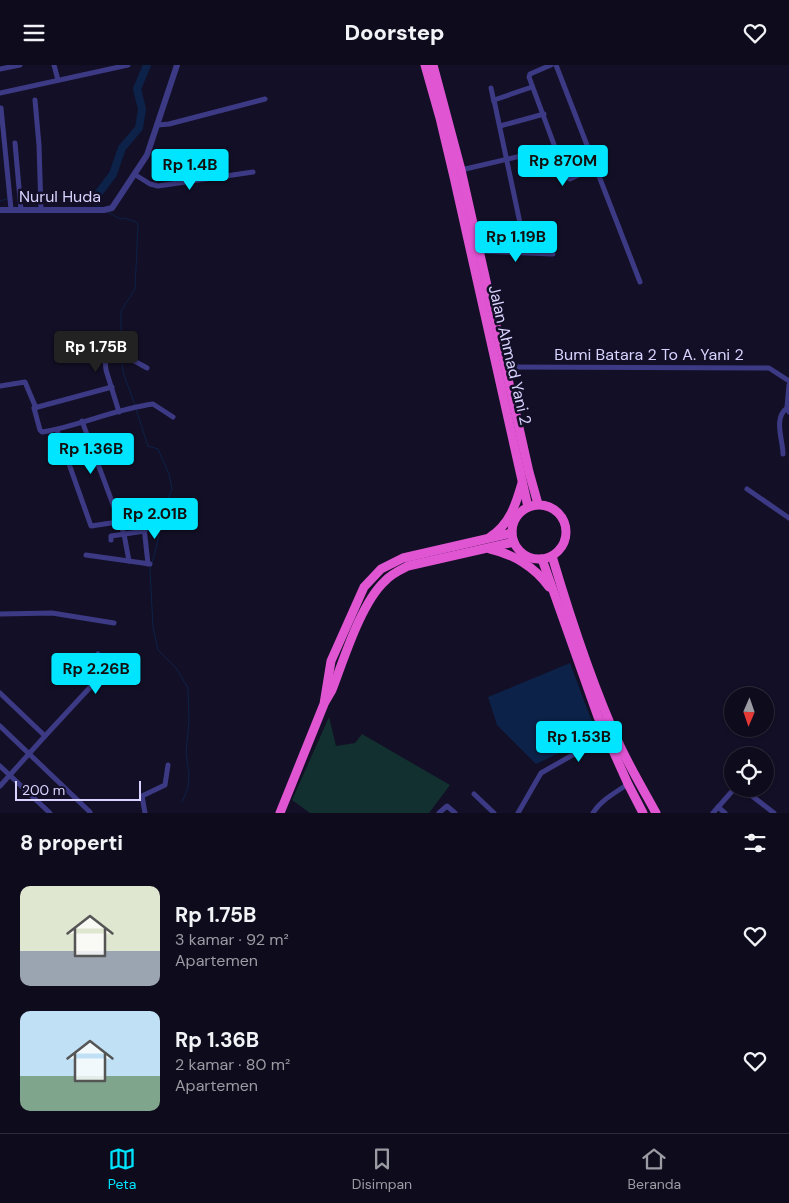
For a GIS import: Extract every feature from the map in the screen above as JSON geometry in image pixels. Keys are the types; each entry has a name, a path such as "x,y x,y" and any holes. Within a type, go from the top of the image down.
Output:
{"highway":[{"name":"Jalan Ahmad Yani 2","path":"425,65 454,177 528,507"},
{"name":"Jalan Ahmad Yani 2","path":"433,65 462,170 538,505"},
{"path":"486,544 510,516 516,505 523,480"},
{"path":"545,505 557,511 565,521 567,535 565,541 562,547 552,556 542,559 529,557 518,549 513,538 515,520 519,513 528,507 545,505"},
{"path":"280,813 324,704 331,661 361,593 381,569 403,558 513,538"},
{"path":"486,544 532,568 552,591"},
{"path":"552,556 566,604 587,663 619,744 656,813"},
{"path":"542,559 595,709 643,813"}],"street":[{"path":"0,69 20,65"},
{"path":"54,65 58,80"},
{"path":"0,93 127,65"},
{"name":"Nurul Huda","path":"0,211 10,206 21,210 106,210 112,207 146,155 158,125 177,65"},
{"path":"551,65 530,74 532,87 568,179 595,167"},
{"path":"556,65 640,282"},
{"path":"494,102 495,99 532,87"},
{"path":"491,88 520,223"},
{"path":"158,125 265,99"},
{"path":"35,100 41,210"},
{"path":"0,108 10,206"},
{"path":"500,126 544,114"},
{"path":"15,143 21,210"},
{"path":"462,170 555,148"},
{"path":"134,174 150,184 158,186 253,172"},
{"path":"479,251 553,254"},
{"path":"119,412 106,370 106,359 121,356 147,368"},
{"name":"Bumi Batara 2 To A. Yani 2","path":"506,367 769,367 788,382"},
{"path":"0,386 26,382 36,408"},
{"path":"783,454 779,421 783,411 788,410 788,382"},
{"path":"112,387 34,408 33,411 40,430 42,432 57,429 153,404 173,417"},
{"path":"82,421 124,534 129,561"},
{"path":"57,429 91,526 162,516 188,517"},
{"path":"747,489 789,518"},
{"path":"86,555 149,564 143,518"},
{"path":"112,540 111,536 144,531"},
{"path":"0,614 52,613 114,623"},
{"path":"0,786 107,669 109,662 98,654"},
{"path":"0,693 45,735"},
{"path":"0,727 90,812"},
{"path":"518,813 541,773 606,736"},
{"path":"145,813 142,796 165,785 168,765"},
{"path":"0,766 50,813"},
{"path":"593,813 604,799 628,784"},
{"path":"474,794 494,813"},
{"path":"713,813 727,797"},
{"path":"753,797 774,813"},
{"path":"439,813 447,806 455,813"},
{"path":"718,807 725,813"}],"green space":[{"path":"329,717 336,746 355,743 362,734 450,785 429,813 310,813 292,800"}],"water":[{"path":"570,663 597,735 536,764 497,725 488,697"}],"waterway":[{"path":"95,198 113,174 122,148 139,128 142,109 137,89 147,65"},
{"path":"23,196 39,193"},
{"path":"43,193 90,202 95,198"},
{"path":"0,201 7,199"},
{"path":"90,202 100,207"},
{"path":"108,212 120,219 124,218 136,222 138,225 135,289 121,311 121,355"},
{"path":"121,359 124,375 135,405"},
{"path":"136,409 148,446 158,449 169,474 172,489 162,513"},
{"path":"162,517 150,570 153,627 158,650 176,668 188,688 189,721 186,752 189,776 188,788 182,802"}]}
